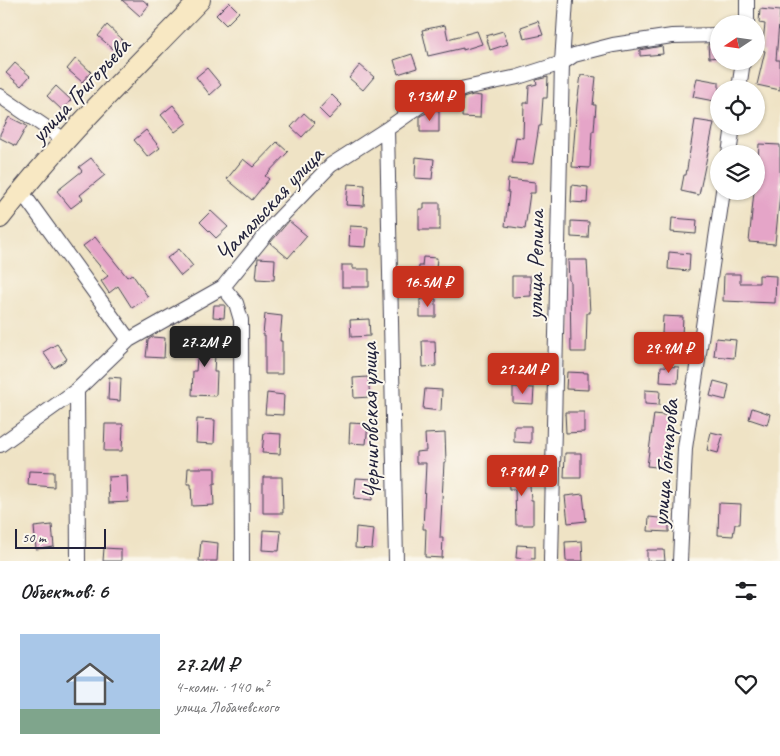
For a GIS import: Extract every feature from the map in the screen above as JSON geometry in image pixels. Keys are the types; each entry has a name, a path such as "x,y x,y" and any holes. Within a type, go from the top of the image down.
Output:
{"main road":[{"name":"улица Григорьева","path":"0,218 21,191 66,141 200,0"}],"street":[{"name":"улица Репина","path":"551,561 562,63 566,0"},
{"path":"747,0 747,15"},
{"name":"Чамальская улица","path":"0,445 77,390 129,340 223,287 275,223 331,165 387,130 422,105 465,88 518,77 562,63 574,55 613,45 672,36 710,34"},
{"path":"0,96 66,141"},
{"name":"Черниговская улица","path":"387,130 396,561"},
{"path":"21,191 129,340"},
{"name":"улица Гончарова","path":"680,561 685,448 723,200"},
{"path":"223,287 236,302 241,320 242,561"},
{"path":"77,390 78,561"}],"building":[{"path":"122,0 143,0 149,5 140,16"},
{"path":"229,2 239,12 226,25 216,15"},
{"path":"760,9 780,11 776,60 780,60 780,90 765,87 765,80 758,80 761,70 765,70 765,15 760,15"},
{"path":"538,21 543,35 524,39 521,27"},
{"path":"107,25 122,39 113,49 98,36"},
{"path":"445,25 448,39 477,31 482,44 463,50 463,48 428,56 422,30"},
{"path":"503,31 508,44 490,50 486,36"},
{"path":"708,44 710,44 710,58"},
{"path":"662,46 663,54 640,56 640,50"},
{"path":"412,54 417,68 398,74 394,60"},
{"path":"76,58 91,72 82,82 67,69"},
{"path":"15,63 30,76 21,86 6,73"},
{"path":"360,65 374,77 363,90 349,78"},
{"path":"207,68 221,85 210,95 196,77"},
{"path":"581,75 596,77 593,105 596,105 594,131 592,131 590,168 572,167"},
{"path":"548,77 547,98 543,98 541,126 539,126 533,164 512,163 516,137 523,138 524,103 528,103 529,86 537,84 536,80"},
{"path":"697,78 710,80 710,100 693,97"},
{"path":"56,86 71,100 62,110 47,96"},
{"path":"332,95 342,105 329,119 319,109"},
{"path":"473,95 481,96 480,118 462,117 463,98"},
{"path":"173,105 187,123 175,132 161,115"},
{"path":"433,110 439,110 439,132 420,132 420,116"},
{"path":"304,113 315,123 302,137 291,127"},
{"path":"9,117 27,126 16,146 0,138 0,134"},
{"path":"695,120 710,122 712,135 699,195 681,191 684,175 686,175"},
{"path":"146,130 160,148 148,157 134,140"},
{"path":"277,142 288,152 265,176 269,179 252,200 227,179 243,159 253,167"},
{"path":"759,144 780,145 780,193 775,244 749,242 753,200 765,200 765,145"},
{"path":"416,157 434,159 432,179 415,178"},
{"path":"91,158 105,175 80,195 83,199 71,208 57,191 82,171 79,167"},
{"path":"508,179 535,182 535,193 530,193 525,229 505,226 509,192 507,192"},
{"path":"348,184 365,185 364,206 346,205"},
{"path":"572,185 588,187 587,203 571,202"},
{"path":"424,203 440,203 440,230 419,230 419,209 424,209"},
{"path":"211,211 228,227 216,238 200,222"},
{"path":"672,218 697,220 696,234 671,232"},
{"path":"289,221 307,236 288,258 270,243"},
{"path":"571,221 589,222 588,238 571,237"},
{"path":"350,226 368,227 366,247 349,246"},
{"path":"95,237 127,277 132,274 148,297 132,308 118,286 109,293 101,281 108,276 83,246"},
{"path":"179,249 193,266 181,276 167,258"},
{"path":"669,252 690,254 689,271 668,269"},
{"path":"423,257 437,258 435,279 418,277 419,266 422,266"},
{"path":"258,258 275,259 274,280 256,279"},
{"path":"568,260 587,260 590,313 587,313 586,352 571,352"},
{"path":"342,265 353,265 353,269 369,269 369,287 342,287"},
{"path":"724,274 740,274 740,283 759,283 759,275 776,276 775,303 723,301"},
{"path":"512,276 530,276 531,296 512,297"},
{"path":"420,299 436,299 436,317 420,317"},
{"path":"214,305 225,305 224,318 213,317"},
{"path":"265,314 282,316 280,341 282,341 282,374 265,374 265,335 263,335"},
{"path":"663,316 683,317 682,335 662,334"},
{"path":"369,319 370,336 351,337 350,320"},
{"path":"199,334 216,336 214,372 217,372 216,396 192,395 193,371 196,371"},
{"path":"152,337 165,338 164,358 146,357 148,340"},
{"path":"716,338 736,340 734,358 714,356"},
{"path":"422,341 435,341 436,366 423,367"},
{"path":"57,344 67,359 54,368 43,352"},
{"path":"661,366 679,367 678,383 660,382"},
{"path":"567,372 588,373 588,390 566,389"},
{"path":"109,377 121,378 120,401 108,400"},
{"path":"368,377 370,397 354,398 353,378"},
{"path":"714,381 729,385 726,400 710,396"},
{"path":"513,387 534,388 533,404 513,403"},
{"path":"425,389 442,390 441,411 423,409"},
{"path":"645,390 660,391 659,405 645,404"},
{"path":"267,393 284,395 283,415 265,414"},
{"path":"752,408 770,414 767,425 749,419"},
{"path":"565,412 584,412 584,432 566,433"},
{"path":"654,414 672,416 665,468 647,466"},
{"path":"197,419 215,420 214,444 196,443"},
{"path":"350,423 368,424 366,444 349,443"},
{"path":"105,424 123,424 122,451 104,451"},
{"path":"514,426 531,426 531,443 514,442"},
{"path":"711,432 723,435 718,453 707,450"},
{"path":"264,433 281,434 280,454 262,453"},
{"path":"445,433 446,462 444,462 440,538 443,538 442,558 425,557 426,529 423,529 426,463 416,463 416,452 426,451 425,434"},
{"path":"565,453 581,453 581,478 564,478"},
{"path":"188,468 215,468 215,484 213,484 214,505 192,506 191,484 187,484"},
{"path":"529,470 531,500 533,500 533,525 516,525 515,489 509,489 508,472"},
{"path":"29,471 54,472 54,487 28,485"},
{"path":"127,476 128,502 109,503 108,477"},
{"path":"263,477 282,477 283,513 263,513"},
{"path":"356,478 373,479 372,500 354,498"},
{"path":"583,494 586,521 568,523 565,496"},
{"path":"719,503 741,504 740,524 735,524 733,536 718,535"},
{"path":"649,517 669,519 669,532 648,531"},
{"path":"52,525 54,547 36,549 34,527"},
{"path":"356,527 374,529 372,549 355,548"},
{"path":"263,530 281,531 279,551 262,550"},
{"path":"201,541 218,543 217,561 199,561"},
{"path":"582,541 583,561 566,561 565,542"},
{"path":"517,545 535,546 535,559 516,558"},
{"path":"104,548 121,549 121,561 103,561"},
{"path":"647,550 664,550 665,561 647,561"}]}
